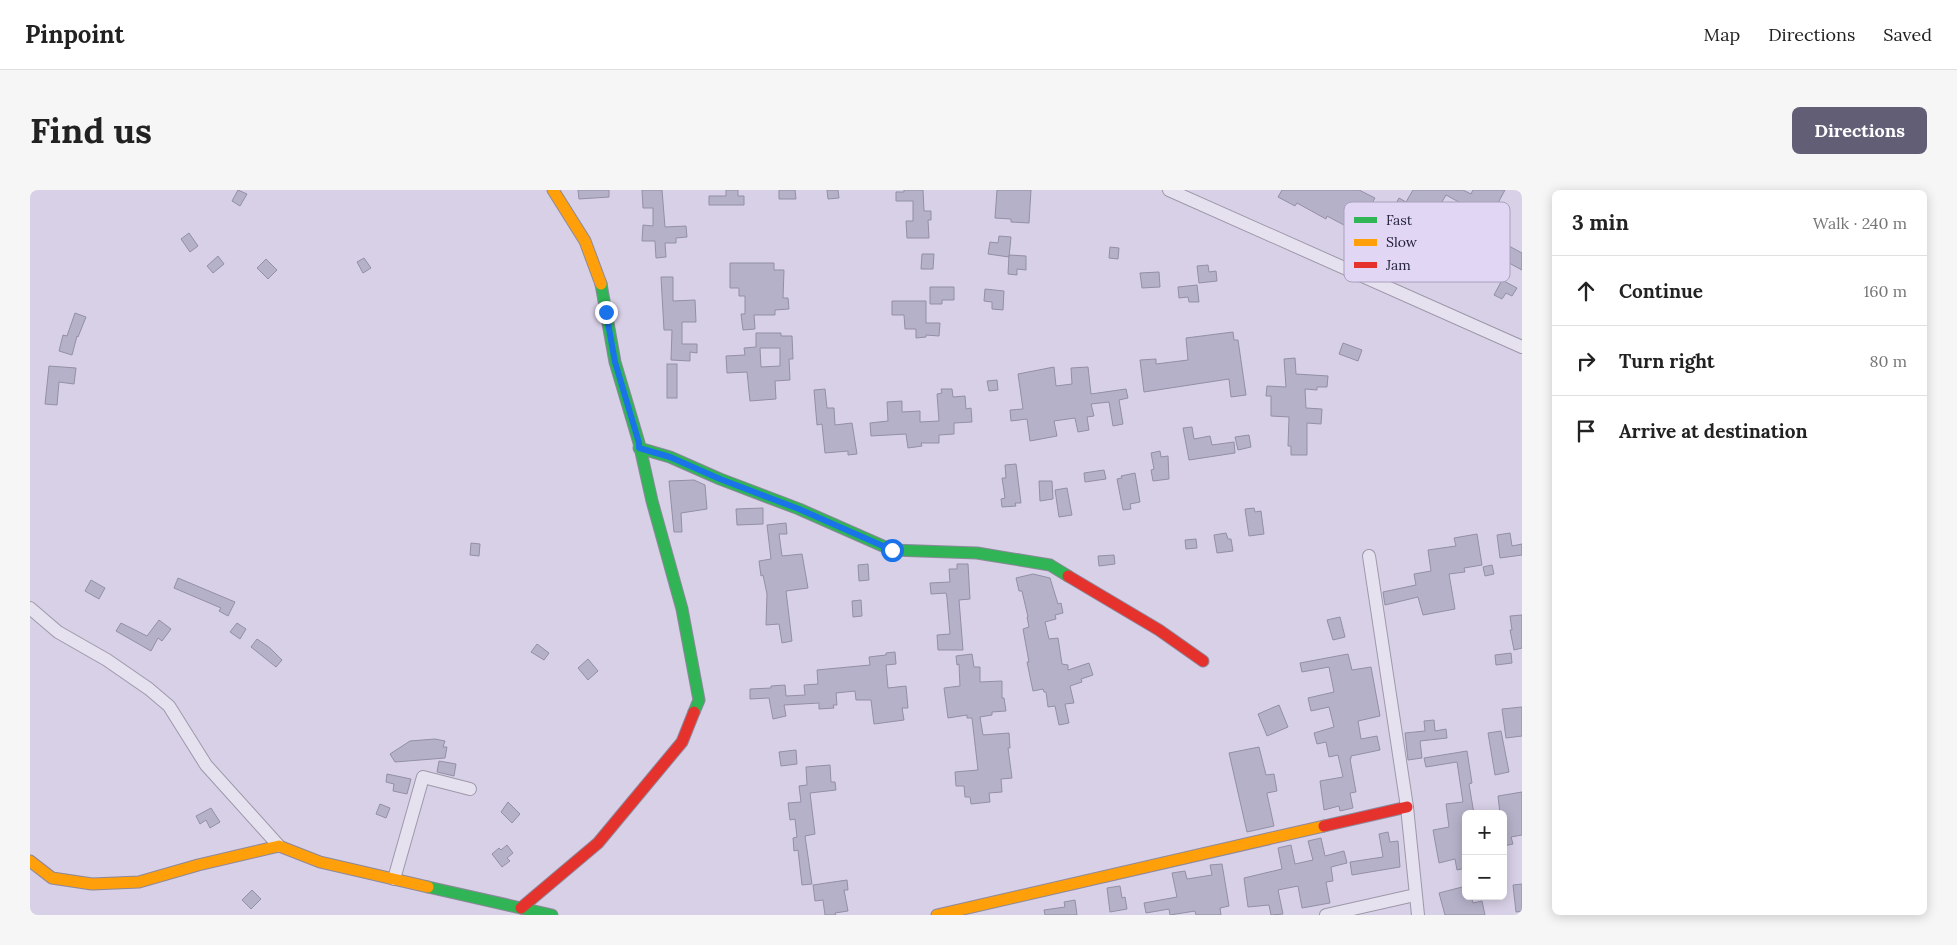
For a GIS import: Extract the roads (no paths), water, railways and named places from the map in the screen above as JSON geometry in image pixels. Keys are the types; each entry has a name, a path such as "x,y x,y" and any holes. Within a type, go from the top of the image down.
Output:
{"street":[{"path":"521,908 598,843 682,742 699,700 682,609 639,443 615,362 600,280 585,241 554,190"},
{"path":"1169,190 1344,268"},
{"path":"1376,282 1522,347"},
{"path":"639,448 670,457 720,479 799,509 892,550 977,553 1050,565 1160,630 1203,661"},
{"path":"1368,556 1407,807 1418,915"},
{"path":"30,608 58,632 107,660 149,689 169,706 206,765 278,846 320,862 552,915"},
{"path":"394,880 424,778 470,789"},
{"path":"937,915 1407,807"},
{"path":"30,861 52,878 92,884 139,882 198,865 278,846"},
{"path":"1326,915 1415,895"}]}
